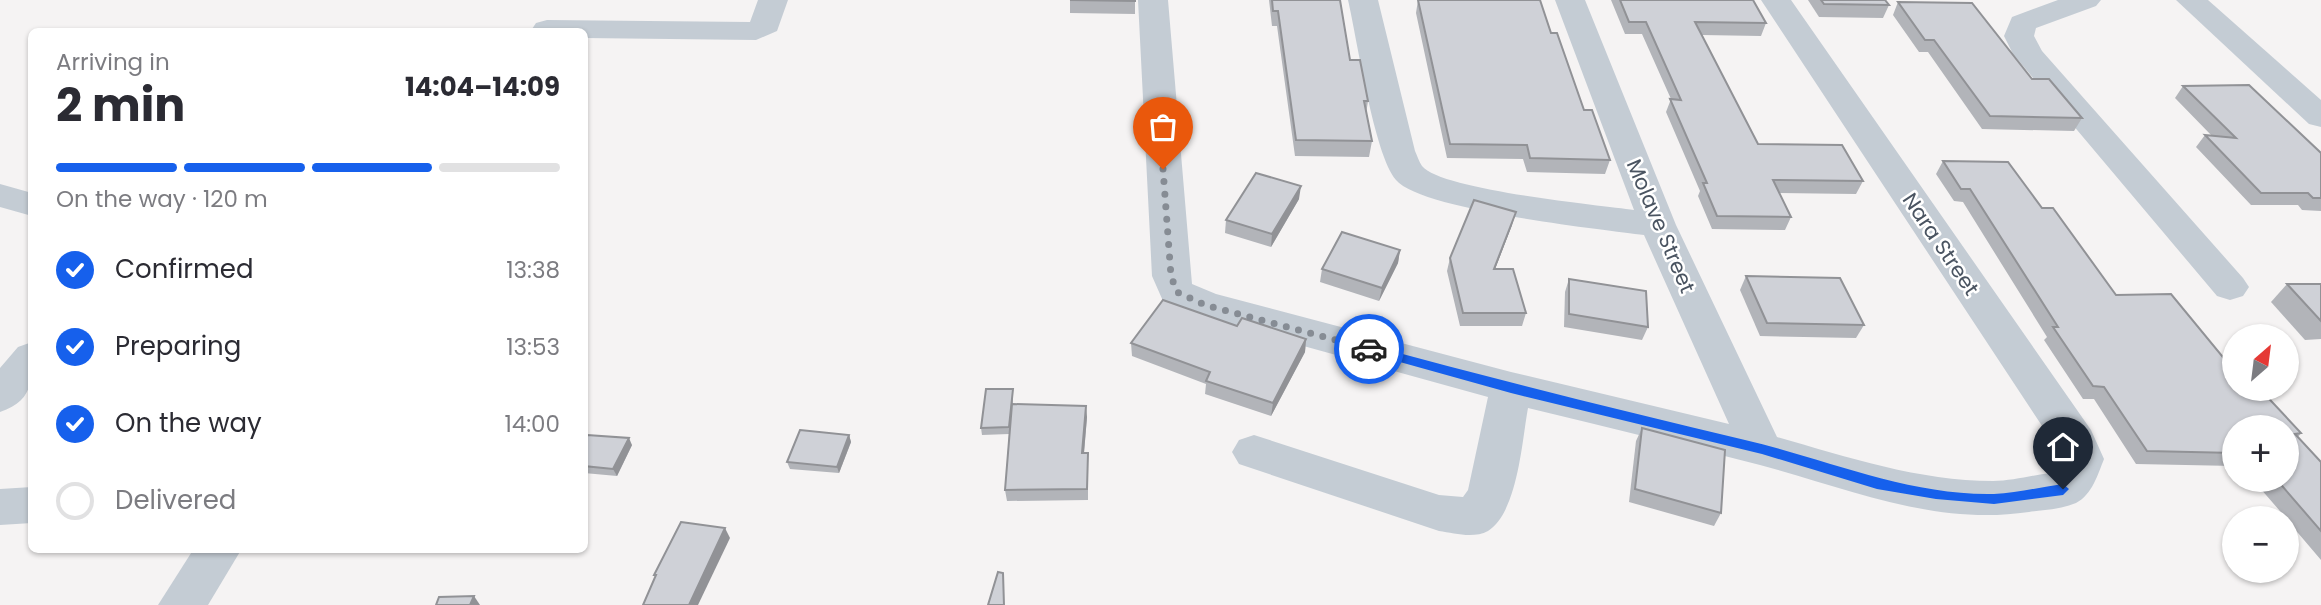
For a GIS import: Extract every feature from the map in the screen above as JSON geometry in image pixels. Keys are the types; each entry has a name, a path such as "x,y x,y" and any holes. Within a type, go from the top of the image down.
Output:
{"street":[{"path":"547,28 555,0"},
{"path":"588,30 755,31 766,25 773,0"},
{"path":"1153,0 1171,276 1177,292 1205,305 1511,388 1762,449"},
{"path":"1363,0 1398,151 1409,174 1436,188 1476,197 1658,225"},
{"name":"Molave Street","path":"1570,0 1658,225 1762,449"},
{"name":"Nara Street","path":"1762,449 1877,483 1936,494 1994,499 2063,489 2074,478 2082,459 2076,442 1776,0"},
{"path":"2086,0 2023,23 2019,36 2028,54 2230,287"},
{"path":"2191,0 2321,117"},
{"path":"0,396 28,362"},
{"path":"1254,452 1439,513 1473,517 1489,497 1511,388"},
{"path":"0,507 28,505"},
{"path":"182,605 216,553"}],"building":[{"path":"1070,0 1135,0 1135,1"},
{"path":"1272,0 1340,0 1350,60 1360,60 1372,141 1296,140 1278,11 1273,11"},
{"path":"1418,0 1540,0 1551,33 1557,33 1584,110 1592,110 1610,160 1530,158 1527,145 1450,144"},
{"path":"1620,0 1753,0 1766,23 1695,22 1758,144 1842,145 1863,181 1773,180 1791,217 1717,216 1703,183 1707,183 1670,99 1681,100 1646,22 1629,22"},
{"path":"1821,0 1885,0 1889,5 1824,4"},
{"path":"1898,2 1972,3 2032,79 2049,79 2082,118 1990,116 1934,40 1925,40"},
{"path":"2249,85 2321,153 2321,198 2313,198 2308,193 2261,193 2205,135 2236,138 2183,86"},
{"path":"1943,161 2008,162 2042,208 2053,208 2116,295 2171,294 2222,356 2222,401 2271,401 2284,415 2222,415 2222,453 2147,451 2104,387 2093,386 2053,327 2058,327 1970,189 1961,189"},
{"path":"1256,173 1301,186 1272,234 1226,220"},
{"path":"1474,200 1516,212 1494,269 1513,269 1526,313 1463,313 1450,258"},
{"path":"1342,232 1400,250 1382,288 1322,269"},
{"path":"1746,276 1840,278 1864,325 1767,323"},
{"path":"1569,279 1646,291 1648,327 1569,314"},
{"path":"2287,284 2321,284 2321,321"},
{"path":"1163,300 1237,326 1242,318 1306,339 1273,403 1206,381 1210,372 1131,343"},
{"path":"986,389 1013,389 1009,427 981,428"},
{"path":"1012,404 1086,406 1082,453 1088,453 1087,489 1005,490"},
{"path":"1642,428 1725,450 1721,513 1635,489"},
{"path":"800,430 849,435 837,467 787,462"},
{"path":"588,435 629,438 613,469 588,466"},
{"path":"2299,438 2321,462 2321,531 2287,492 2299,492"},
{"path":"681,522 725,528 689,605 643,605 654,575"},
{"path":"998,572 1003,573 1004,605 988,605"},
{"path":"474,596 470,605 436,605 439,597"}],"way so far":[{"path":"1163,169 1171,276 1177,292 1205,305 1369,349"}],"route":[{"path":"1369,349 1511,388 1762,449 1877,483 1936,494 1994,499 2063,489"}]}
